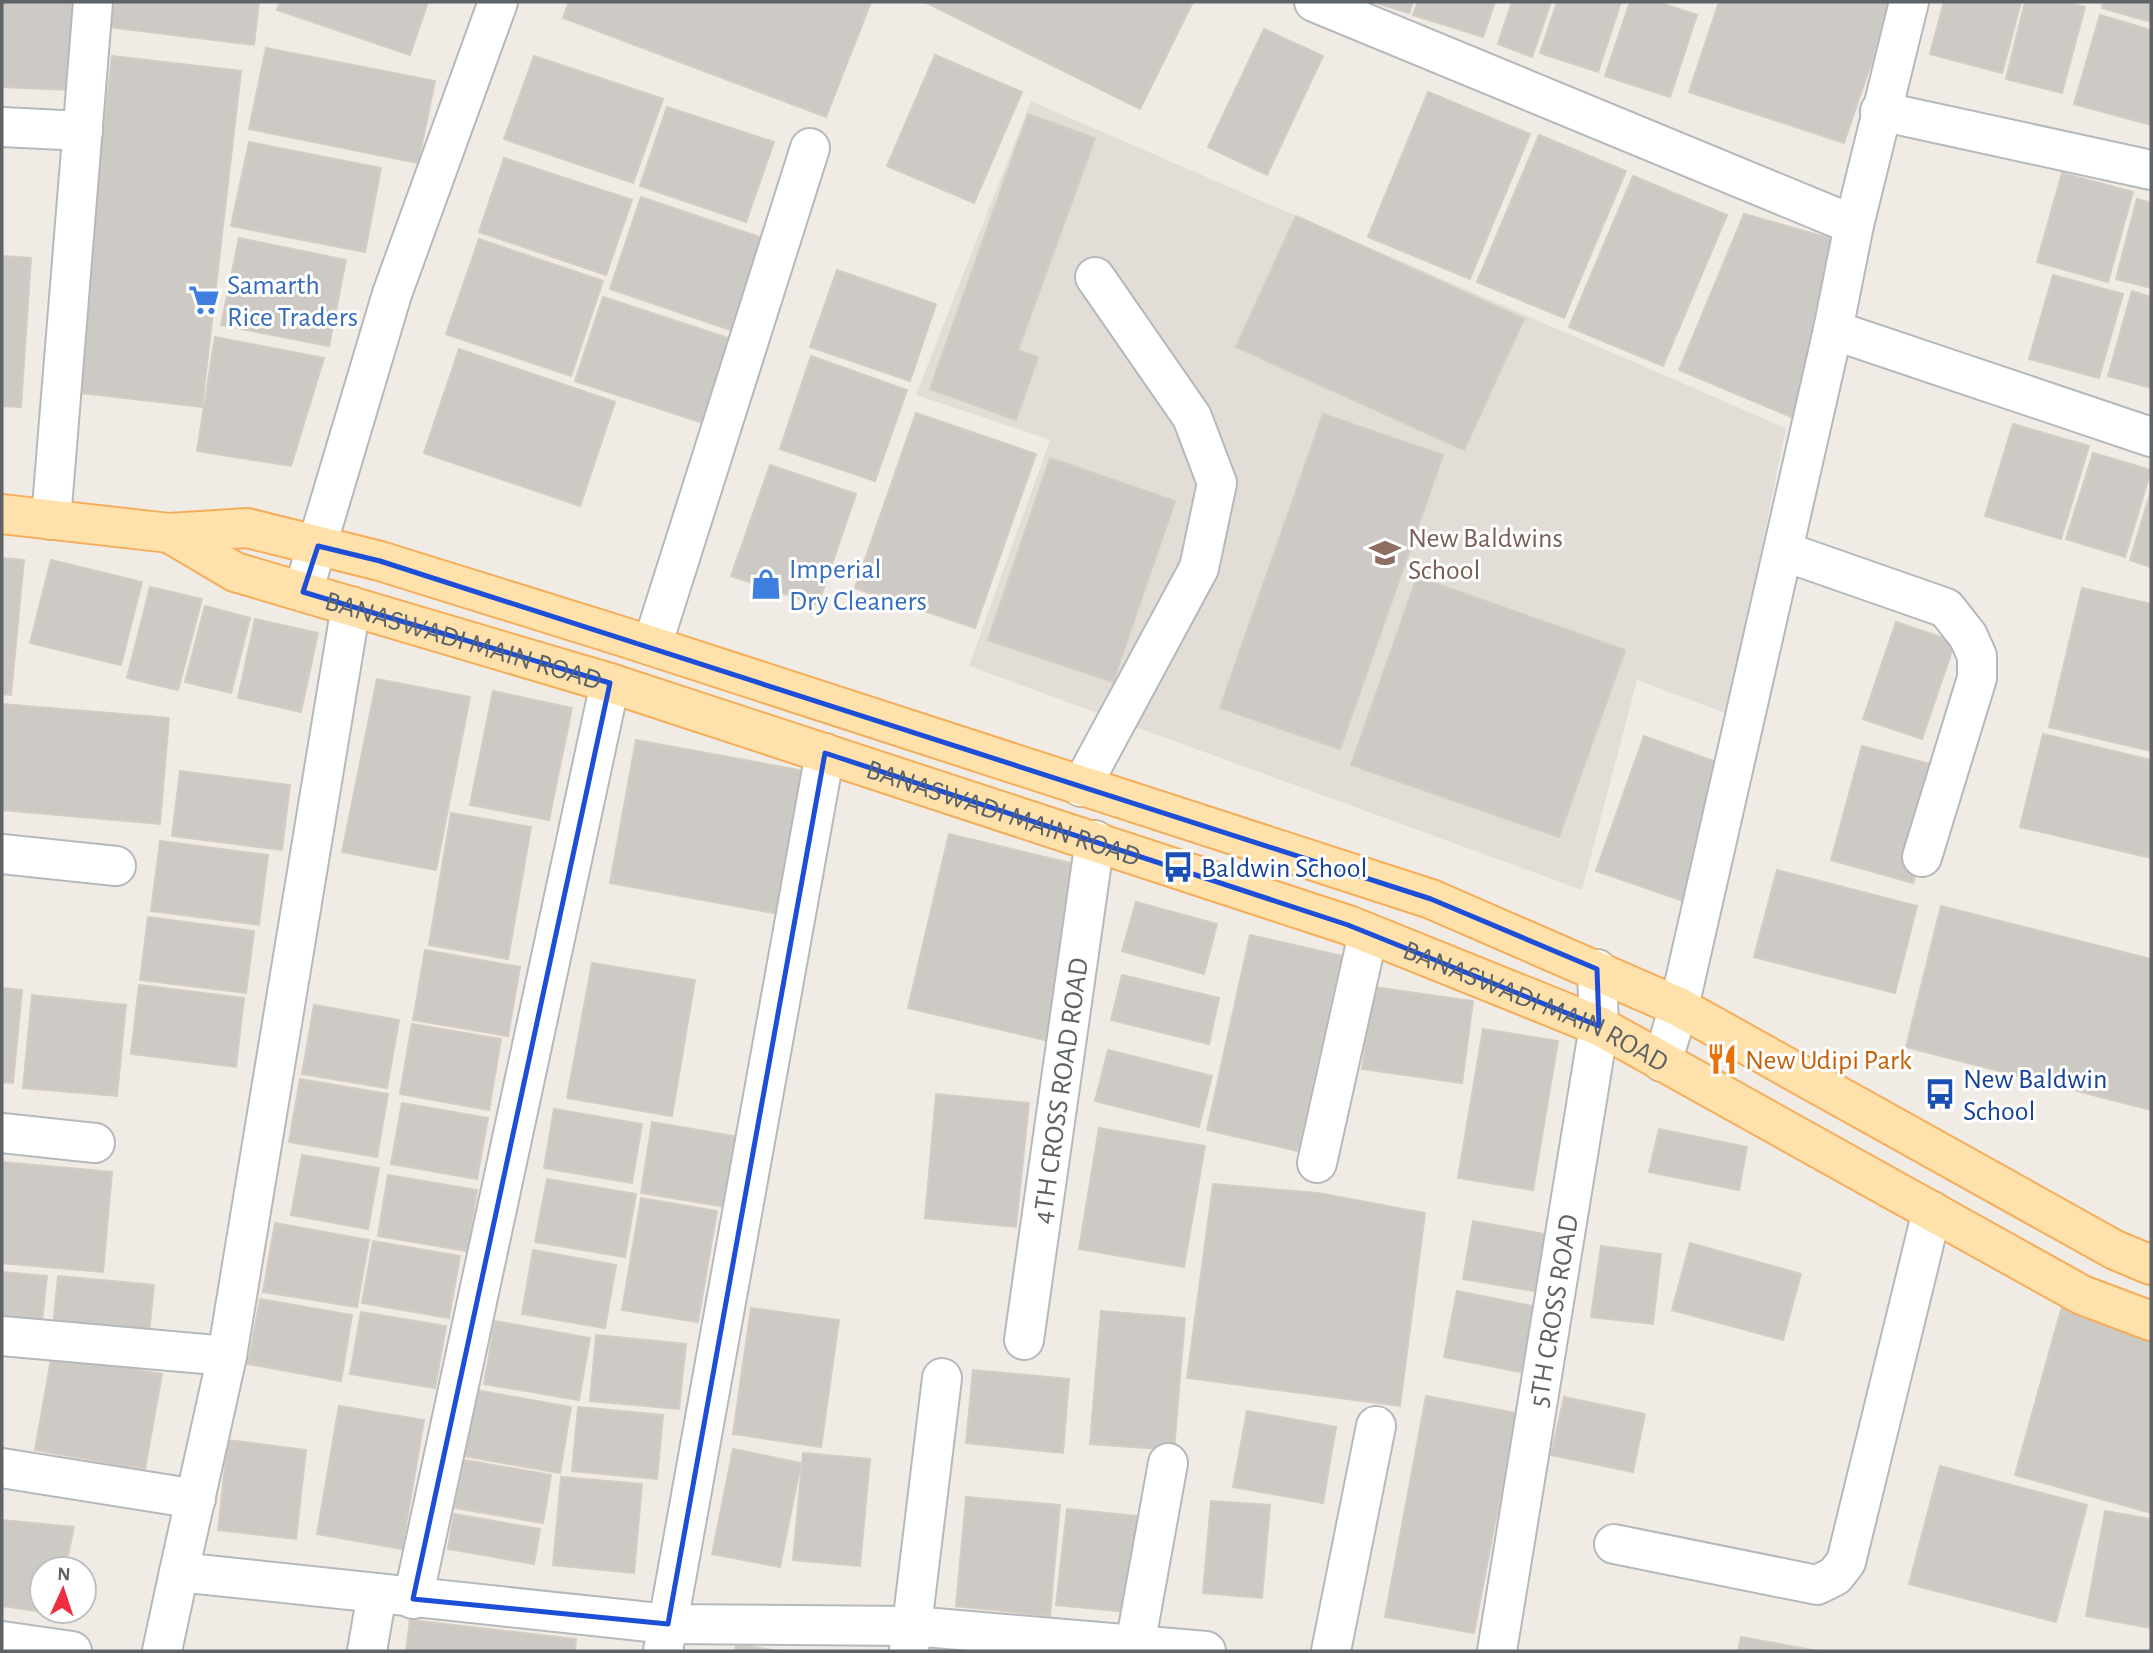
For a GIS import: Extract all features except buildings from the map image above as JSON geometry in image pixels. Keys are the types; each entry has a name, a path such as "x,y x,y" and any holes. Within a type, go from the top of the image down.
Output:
{"main road":[{"name":"BANASWADI MAIN ROAD","path":"2,514 169,533 247,528 393,565 652,646 1431,899 1679,1007 2115,1250 2151,1265"},
{"name":"BANASWADI MAIN ROAD","path":"169,533 235,572 610,683 1095,840 1368,934 1599,1026 2082,1295 2151,1321"}],"street":[{"path":"51,520 93,2"},
{"path":"303,592 392,294 498,2"},
{"path":"1314,2 1854,225"},
{"path":"1662,1062 1679,1007 1880,111 1909,2"},
{"path":"1880,111 2151,170"},
{"path":"2,127 83,131"},
{"path":"652,646 810,148"},
{"path":"1081,787 1199,568 1217,483 1192,417 1095,277"},
{"path":"1833,330 2151,437"},
{"path":"1783,551 1946,608 1968,636 1977,656 1977,678 1922,857"},
{"path":"162,1651 227,1356 351,606"},
{"path":"367,1651 395,1597 610,683"},
{"path":"665,1638 825,753"},
{"name":"4TH CROSS ROAD ROAD","path":"1024,1340 1095,840"},
{"path":"2,854 116,866"},
{"path":"1317,1163 1368,934"},
{"name":"5TH CROSS ROAD","path":"1497,1651 1599,1026 1597,969"},
{"path":"2,1133 95,1143"},
{"path":"1614,1545 1817,1585 1835,1576 1846,1562 1932,1211"},
{"path":"2,1336 227,1356"},
{"path":"910,1639 942,1378"},
{"path":"1331,1651 1376,1426"},
{"path":"1135,1647 1168,1463"},
{"path":"2,1468 196,1499"},
{"path":"179,1572 395,1597 665,1638 910,1639 1206,1651"},
{"path":"2,1642 72,1651"}],"highlighted area":[{"path":"318,546 380,561 1431,899 1597,969 1599,1026 1348,925 825,753 668,1624 413,1599 610,683 303,592"}],"shaded area":[{"name":"New Baldwins School","path":"1031,101 1786,428 1728,714 1637,680 1582,890 969,666 1050,440 916,395"}],"place":[{"name":"Samarth Rice Traders","path":"204,300"},
{"name":"New Baldwins School","path":"1385,553"},
{"name":"Imperial Dry Cleaners","path":"766,584"},
{"name":"Baldwin School","path":"1178,867"},
{"name":"New Udipi Park","path":"1722,1059"},
{"name":"New Baldwin School","path":"1940,1094"}]}
